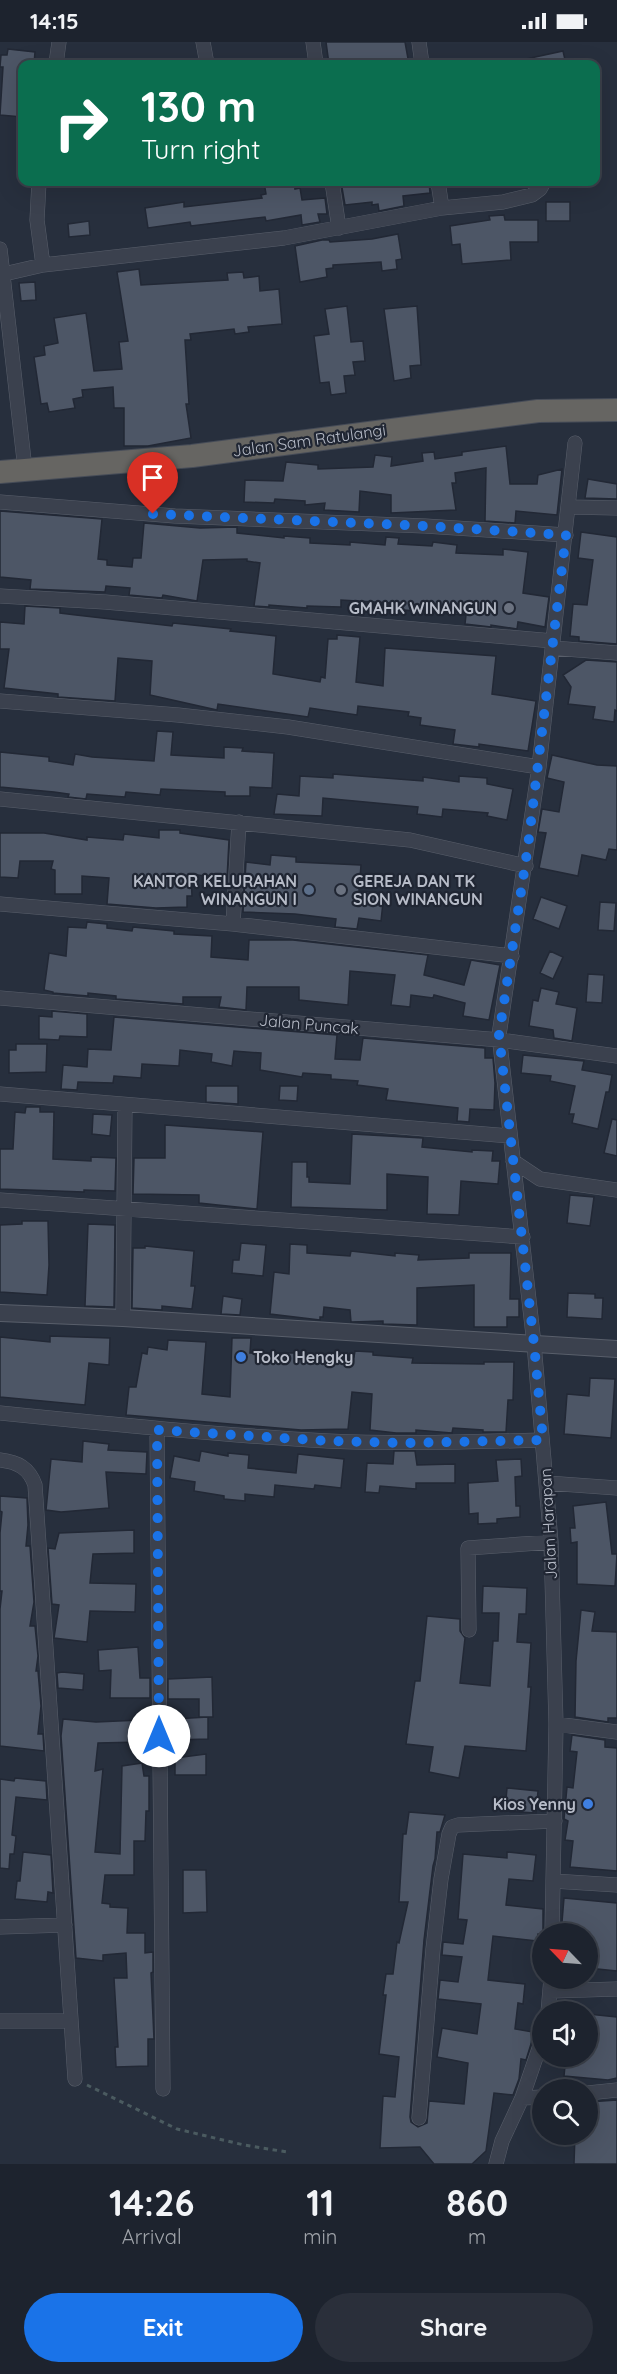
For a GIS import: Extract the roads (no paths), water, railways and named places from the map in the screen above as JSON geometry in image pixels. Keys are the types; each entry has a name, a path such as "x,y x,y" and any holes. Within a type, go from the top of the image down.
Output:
{"highway":[{"name":"Jalan Sam Ratulangi","path":"0,472 192,456 538,411 617,410"}],"street":[{"path":"57,60 59,42"},
{"path":"203,42 206,60"},
{"path":"313,42 315,60"},
{"path":"419,42 421,60"},
{"path":"39,186 37,220 43,265"},
{"path":"333,186 339,228"},
{"path":"439,186 442,208"},
{"path":"4,274 43,265 284,238 442,208 525,198 542,186"},
{"path":"0,249 25,469"},
{"name":"Jalan Harapan","path":"552,1923 556,1724 551,1542 534,1344 500,1040 539,767 575,443"},
{"path":"0,502 175,516 425,526 566,535"},
{"path":"569,507 617,508"},
{"path":"0,596 105,602 617,653"},
{"path":"0,701 178,715 288,727 539,767"},
{"path":"0,799 410,840 526,866"},
{"path":"233,924 239,822"},
{"path":"0,904 233,924 512,956"},
{"name":"Jalan Puncak","path":"0,998 500,1040 617,1056"},
{"path":"0,1094 510,1136"},
{"path":"123,1318 125,1106"},
{"path":"513,1161 540,1179 617,1190"},
{"path":"518,1195 540,1179"},
{"path":"0,1200 523,1237"},
{"path":"0,1312 617,1349"},
{"path":"0,1413 157,1430 329,1441 405,1443 543,1440"},
{"path":"157,1430 162,2089"},
{"path":"0,1460 23,1466 31,1472 36,1485 75,2079"},
{"path":"547,1483 617,1488"},
{"path":"469,1630 468,1548 551,1542"},
{"path":"556,1724 617,1731"},
{"path":"419,2118 441,1878 452,1827 555,1821"},
{"path":"553,1881 617,1885"},
{"path":"0,1927 65,1925"},
{"path":"598,1988 617,1989"},
{"path":"0,2020 71,2021"},
{"path":"496,2164 502,2141 522,2098 533,2067"},
{"path":"598,2092 617,2090"},
{"path":"522,2098 532,2098"}],"place":[{"name":"GMAHK WINANGUN","path":"509,608"},
{"name":"KANTOR KELURAHAN WINANGUN I","path":"309,890"},
{"name":"GEREJA DAN TK SION WINANGUN","path":"341,890"},
{"name":"Toko Hengky","path":"241,1357"},
{"name":"Kios Yenny","path":"588,1804"}]}
